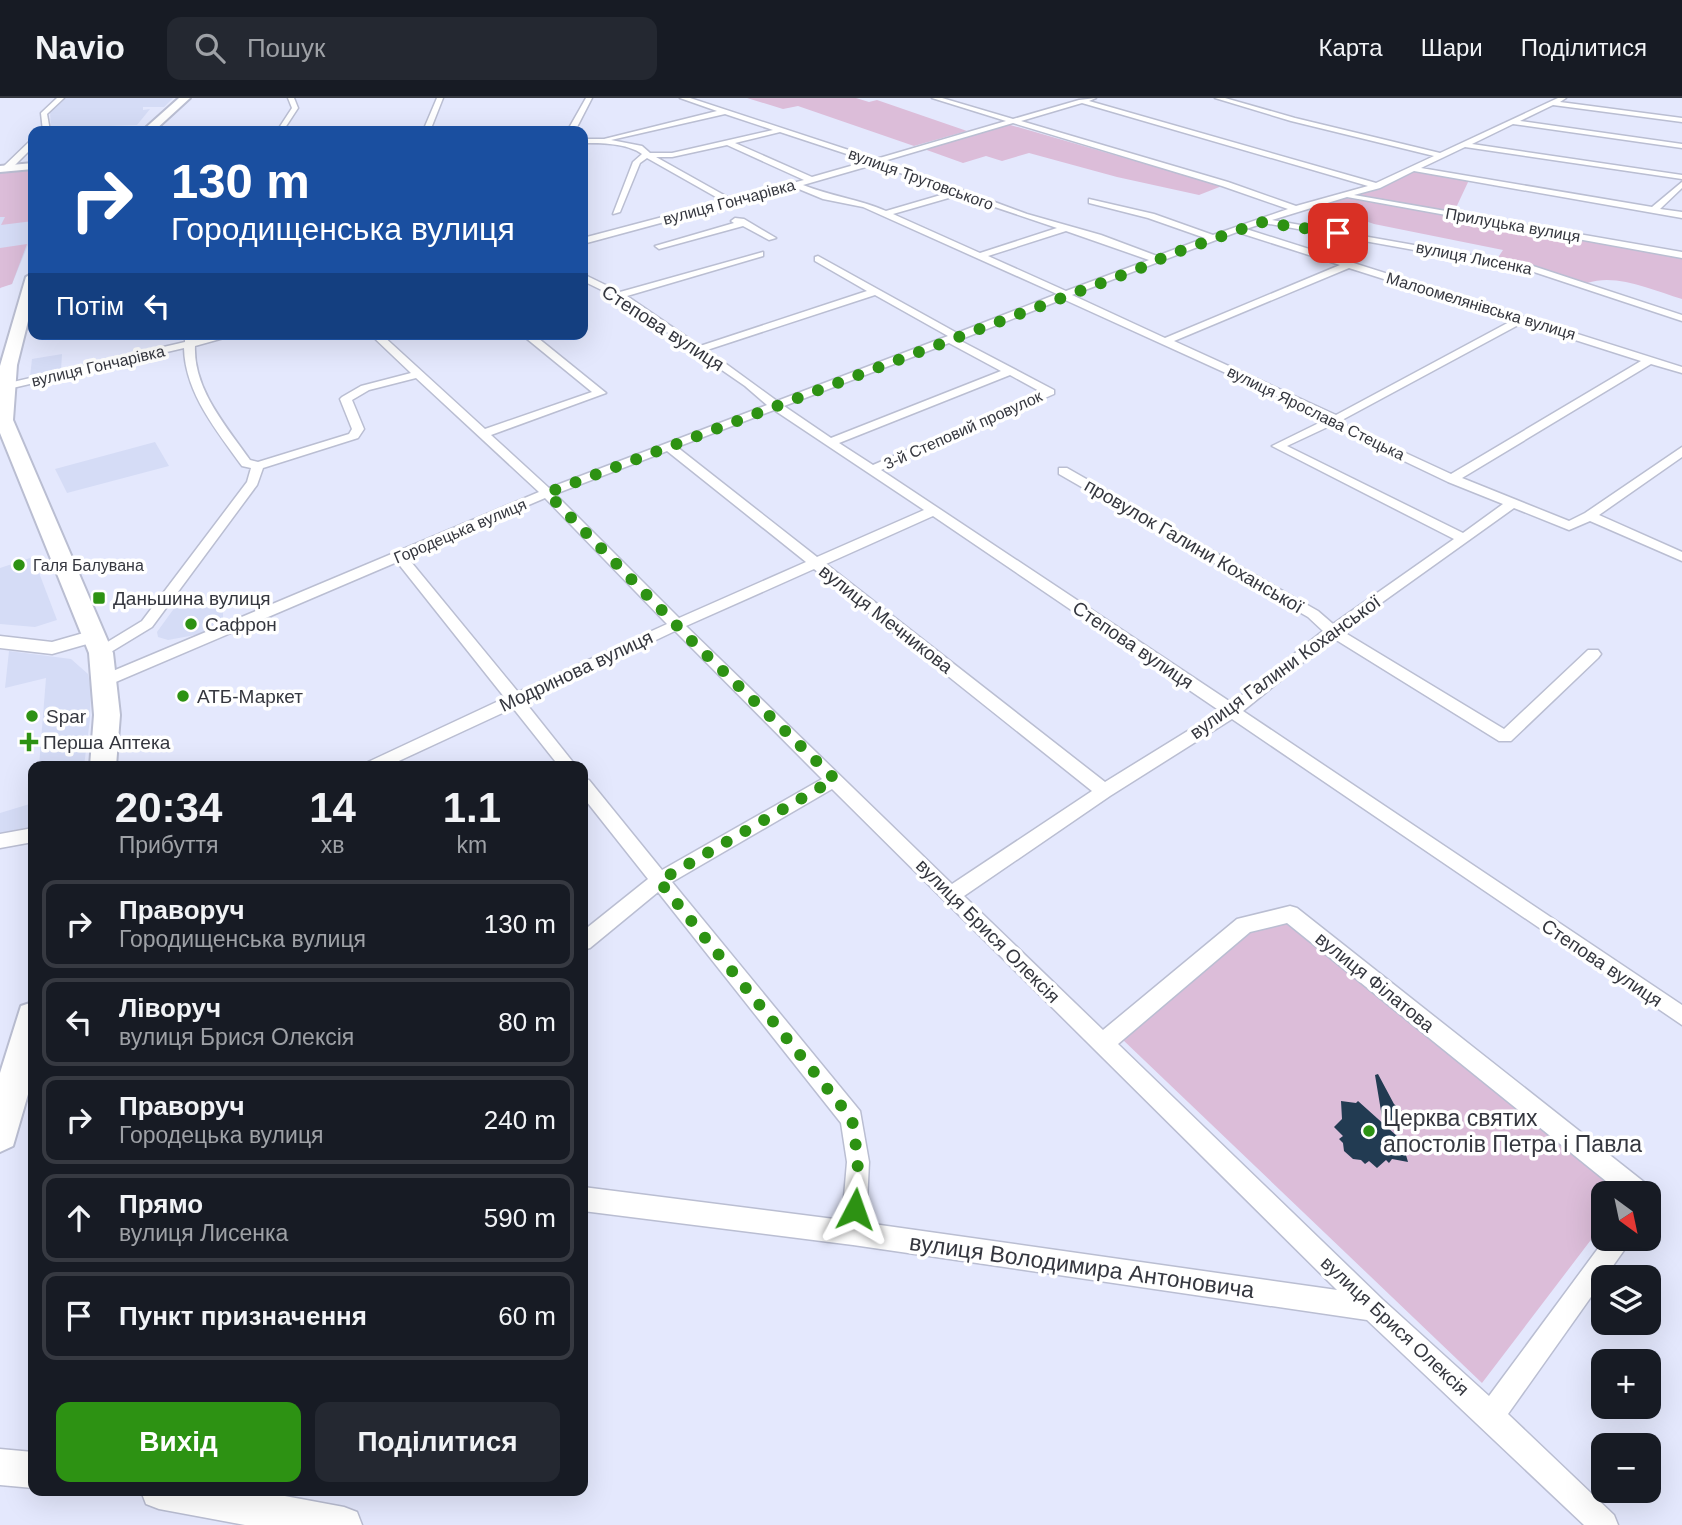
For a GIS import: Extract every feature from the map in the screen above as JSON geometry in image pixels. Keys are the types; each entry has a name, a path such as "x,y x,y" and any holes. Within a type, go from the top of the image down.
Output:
{"main road":[{"path":"154,126 185,98"},
{"path":"3,168 28,166"},
{"path":"28,293 9,356 4,387 4,420 97,645 106,680 107,715 103,761"},
{"path":"0,1134 28,1035"}],"street":[{"path":"45,126 44,113 61,98"},
{"path":"284,126 295,108 290,98"},
{"path":"428,126 440,98"},
{"path":"574,126 589,98"},
{"name":"вулиця Трутовського","path":"683,98 876,161 1063,229 1098,237 1158,260"},
{"path":"935,98 1225,184 1292,210"},
{"path":"1069,98 1377,186"},
{"path":"876,161 1093,98"},
{"path":"1218,98 1293,120 1441,156"},
{"name":"Городецька вулиця","path":"106,680 547,493 1213,238 1292,210 1377,186 1563,98"},
{"path":"1552,103 1682,120"},
{"path":"604,141 724,112"},
{"path":"1513,122 1682,146"},
{"path":"616,212 637,162 647,154 672,155 780,130"},
{"path":"588,141 604,141 639,148 730,202"},
{"path":"727,142 811,180"},
{"path":"1465,145 1682,177"},
{"path":"3,168 28,147"},
{"name":"вулиця Гончарівка","path":"588,240 876,161"},
{"path":"1413,169 1682,215"},
{"name":"вулиця Ярослава Стецька","path":"794,184 825,197 865,205 980,256 1336,419 1341,427 1452,479 1569,527 1590,516"},
{"path":"1654,210 1682,184"},
{"path":"886,214 959,192"},
{"name":"Прилуцька вулиця","path":"1344,196 1682,255"},
{"path":"1092,201 1151,216 1213,238"},
{"path":"709,207 772,238"},
{"name":"вулиця Лисенка","path":"1261,222 1290,224 1533,269 1682,318"},
{"path":"659,246 744,223"},
{"path":"980,256 1063,229"},
{"name":"Малоомелянівська вулиця","path":"1239,230 1682,370"},
{"path":"619,295 760,254"},
{"name":"3-й Степовий провулок","path":"818,259 1049,392 873,469"},
{"path":"1166,341 1348,265"},
{"name":"Степова вулиця","path":"588,280 619,295 749,384 776,407 873,469 933,512 1680,1012"},
{"path":"697,350 876,291"},
{"path":"1463,538 1278,446 1336,419 1522,319"},
{"path":"189,340 192,375 202,395 246,463 258,466 354,436 358,429 346,399 365,388 418,374"},
{"name":"вулиця Гончарівка","path":"4,387 189,340"},
{"name":"вулиця Брися Олексія","path":"381,340 547,493 676,625 1102,1044 1373,1308 1604,1525"},
{"path":"483,434 600,393 534,340"},
{"path":"1452,479 1650,360"},
{"name":"3-й Степовий провулок","path":"831,442 1010,371"},
{"name":"вулиця Мечникова","path":"669,447 1104,792"},
{"path":"1590,516 1682,451"},
{"path":"0,642 52,649 97,645 147,624 253,482 258,466"},
{"name":"провулок Галини Коханської","path":"1063,471 1313,614 1332,631 1505,737 1594,654"},
{"name":"вулиця Галини Коханської","path":"951,895 1104,792 1231,712 1332,631 1512,504"},
{"name":"Модринова вулиця","path":"385,761 676,625 933,512"},
{"path":"1590,516 1682,557"},
{"path":"400,557 564,761"},
{"path":"588,938 659,881 835,779"},
{"path":"588,791 852,1119 858,1161 853,1233"},
{"path":"0,841 28,836"},
{"name":"вулиця Філатова","path":"1102,1044 1244,925 1290,914 1625,1181"},
{"name":"вулиця Володимира Антоновича","path":"588,1200 853,1233 1373,1308"},
{"path":"1491,1416 1611,1251"},
{"path":"0,1467 28,1470"},
{"path":"186,1496 344,1525"}],"shaded area":[{"path":"65,98 173,98 164,107 143,107 143,110 150,109 137,125 51,126 50,112"},
{"path":"747,98 856,98 869,102 877,100 967,131 914,146 798,106 783,109"},
{"path":"1007,124 1222,186 1199,195 1117,177 1029,153 1002,161 986,156 963,163 924,149"},
{"path":"28,169 28,245 12,284 1,286 0,289 0,172"},
{"path":"28,169 28,222 1,225 5,217 0,217 0,172"},
{"path":"1415,171 1469,180 1454,212 1352,196 1382,187"},
{"path":"1346,198 1682,257 1682,299 1622,281 1598,280 1587,283 1497,259 1503,250 1374,224 1320,205"},
{"path":"27,244 12,284 0,288 0,248"},
{"path":"62,354 61,370 30,377 32,359"},
{"path":"155,442 169,466 67,493 55,469"},
{"path":"33,557 57,620 35,627 0,624 0,568"},
{"path":"217,601 223,609 223,623 218,627 168,640 158,637 157,632 178,603"},
{"path":"9,651 71,659 88,674 91,689 90,719 85,761 39,761 46,678 5,688"},
{"path":"28,805 28,832 0,837 0,813"},
{"path":"1291,921 1611,1181 1591,1181 1591,1240 1482,1383 1122,1039 1251,932"}],"building":[{"path":"1378,1074 1394,1104 1418,1126 1383,1123 1375,1075"},
{"name":"Церква святих апостолів Петра і Павла","path":"1341,1101 1358,1101 1407,1145 1404,1148 1408,1162 1392,1159 1389,1163 1386,1160 1377,1168 1369,1161 1365,1164 1361,1160 1353,1159 1344,1151 1343,1143 1339,1139 1343,1136 1334,1127 1342,1119"}],"place":[{"name":"Галя Балувана","path":"19,565"},
{"name":"Даньшина вулиця","path":"99,598"},
{"name":"Сафрон","path":"191,624"},
{"name":"АТБ-Маркет","path":"183,696"},
{"name":"Spar","path":"32,716"},
{"name":"Перша Аптека","path":"29,742"},
{"name":"Церква святих апостолів Петра і Павла","path":"1369,1131"}],"route":[{"path":"855,1209 858,1161 852,1119 659,881 835,779 691,640 547,493 1261,222 1290,224 1338,233"}]}
